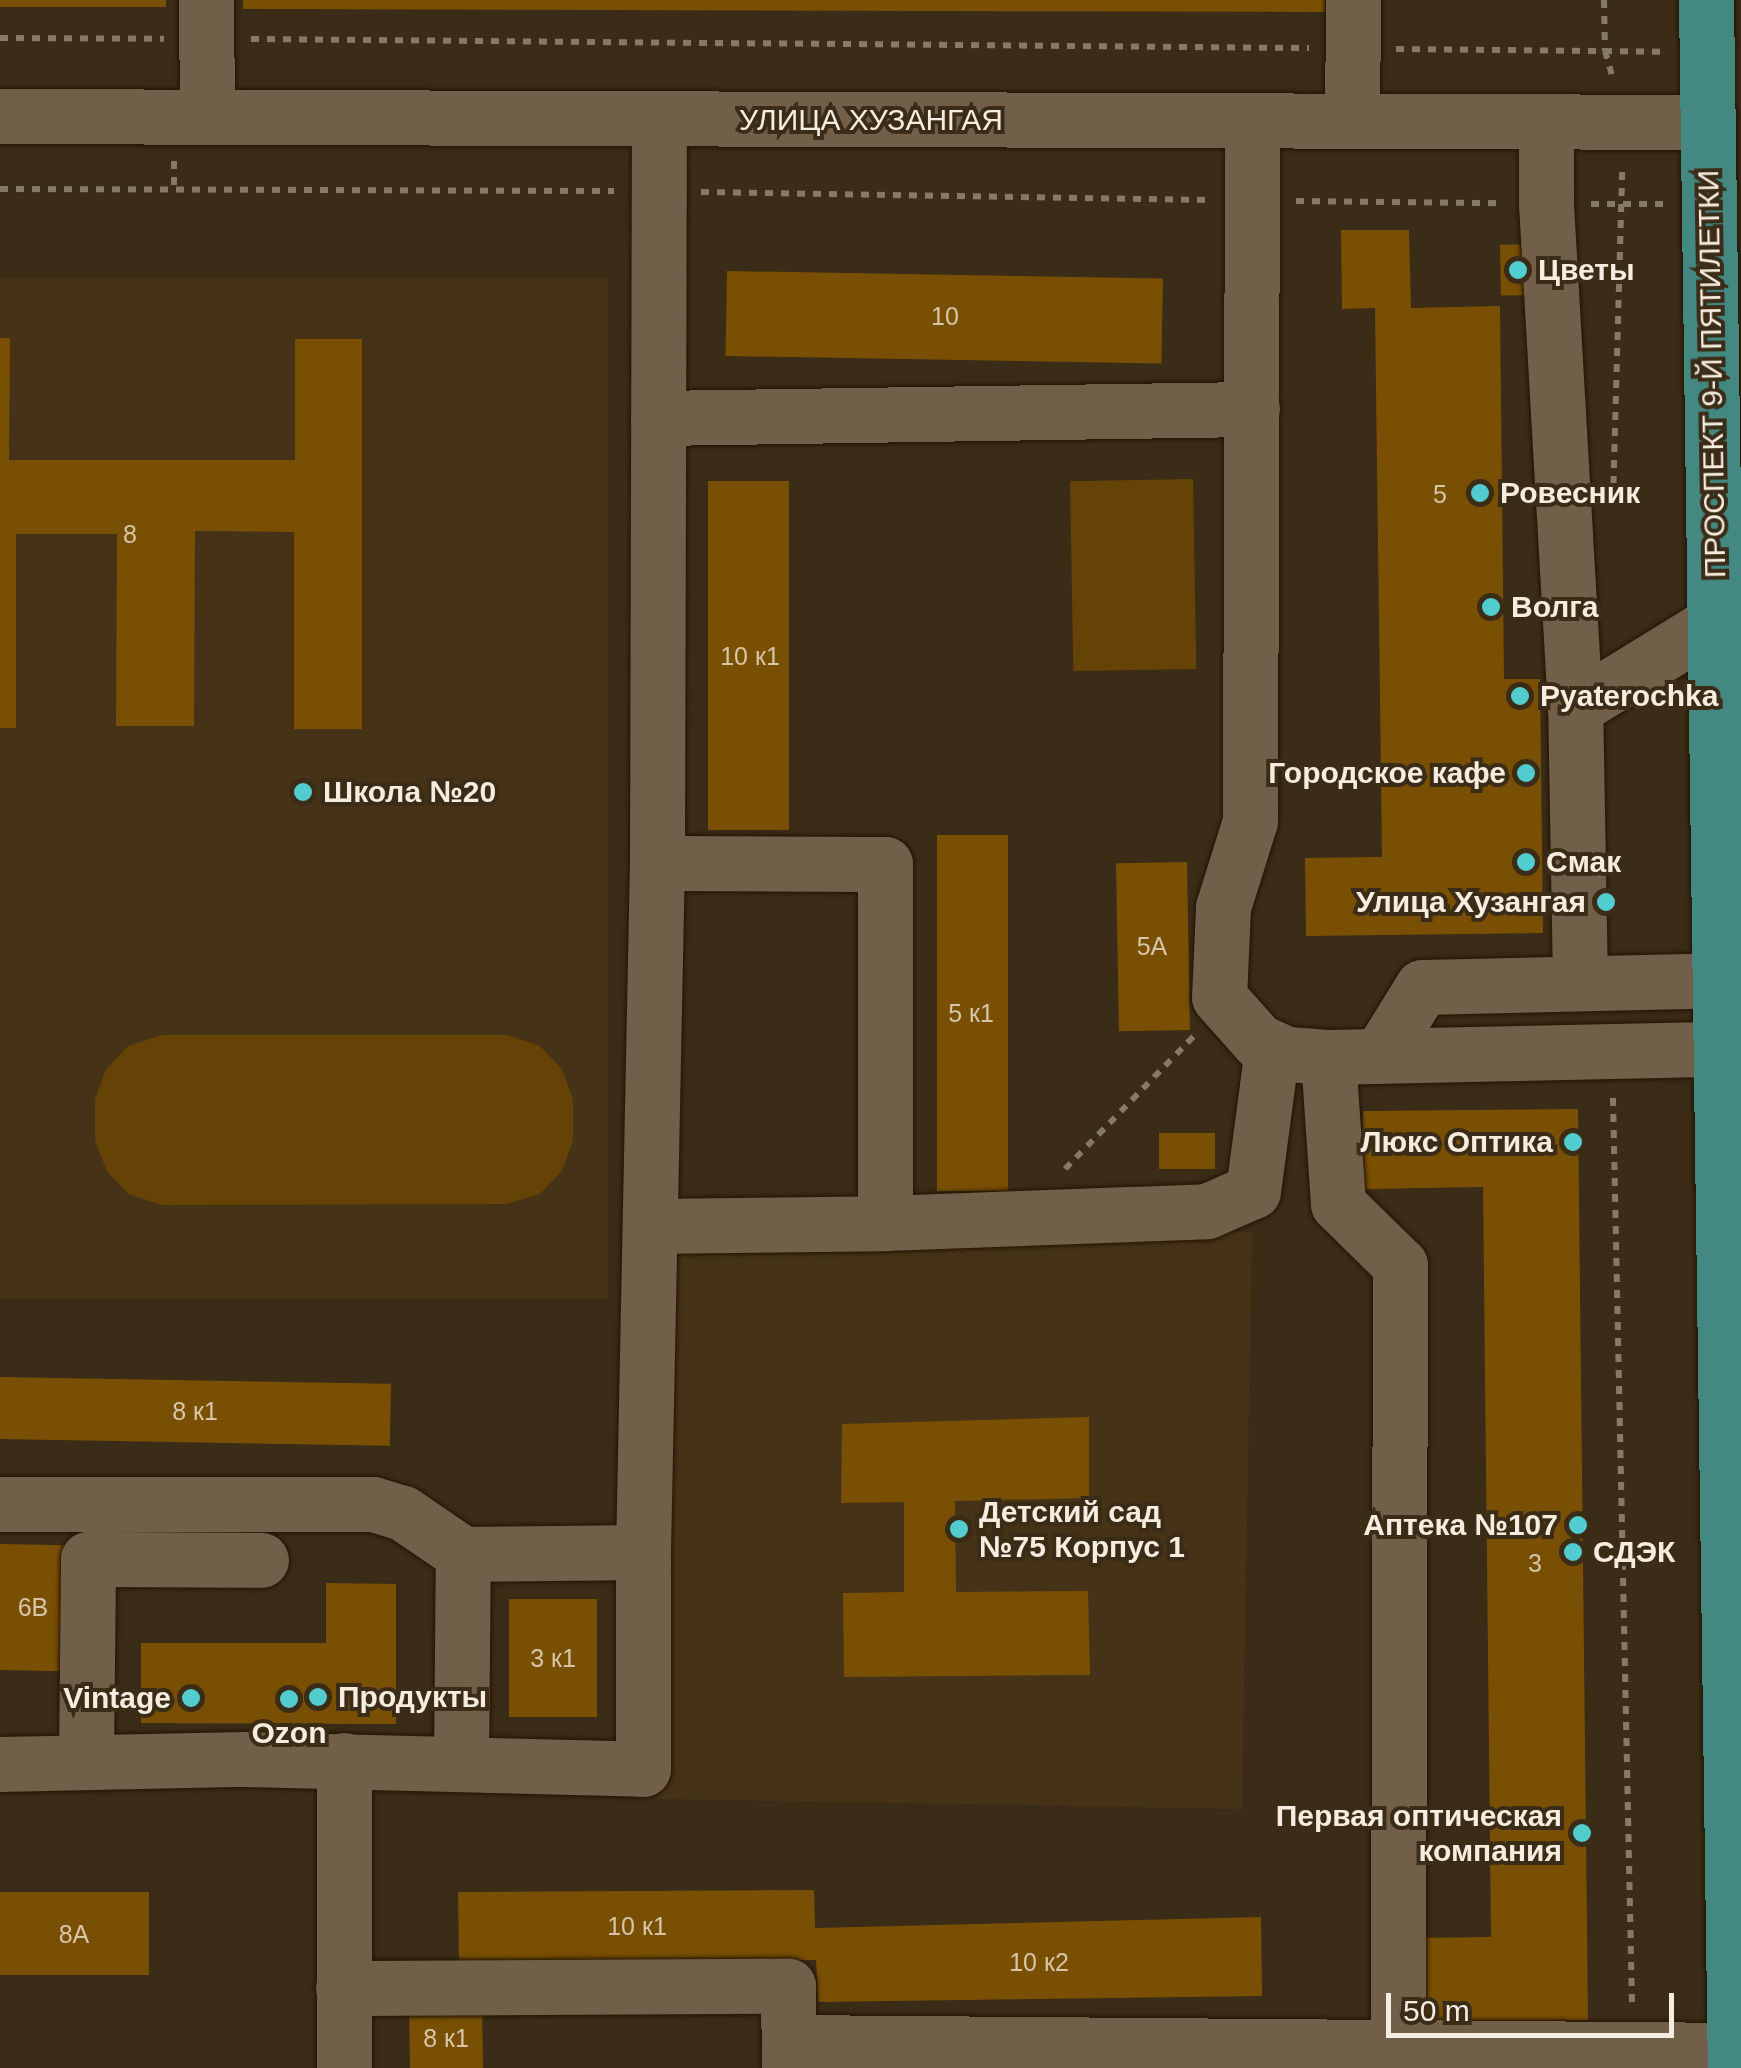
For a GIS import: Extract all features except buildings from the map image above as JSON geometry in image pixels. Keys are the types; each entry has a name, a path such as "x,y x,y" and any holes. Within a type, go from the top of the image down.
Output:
{"main road":[{"name":"ПРОСПЕКТ 9-Й ПЯТИЛЕТКИ","path":"1706,0 1725,122 1715,622 1735,2059"}],"street":[{"path":"206,20 207,116"},
{"path":"1352,120 1353,24"},
{"name":"УЛИЦА ХУЗАНГАЯ","path":"0,116 1725,122"},
{"path":"0,1764 344,1760 643,1769 643,1552 657,863 659,119"},
{"path":"1546,121 1546,204 1575,708 1580,983"},
{"path":"1252,122 1250,822 1223,907 1219,997 1258,1041 1287,1054 1720,1049"},
{"path":"658,418 1252,409"},
{"path":"1575,708 1715,622"},
{"path":"657,863 885,864 884,1224"},
{"path":"1363,2053 1400,1265 1338,1204 1354,1056 1422,987 1720,980"},
{"path":"650,1226 884,1224 1207,1212 1254,1190 1272,1048"},
{"path":"0,1504 373,1504 403,1513 463,1554 643,1552"},
{"path":"461,1764 463,1554"},
{"path":"86,1760 88,1559 261,1560"},
{"path":"344,1760 344,2068"},
{"path":"343,1988 788,1986 789,2055 1363,2053 1735,2059"}],"path":[{"path":"1604,0 1605,50 1615,84"},
{"path":"0,38 206,20 1353,24 1605,50 1666,52"},
{"path":"0,189 660,191 1666,204"},
{"path":"1017,1218 1224,1005"}],"shaded area":[{"name":"Школа №20","path":"0,279 608,279 608,1299 0,1299"},
{"path":"1193,479 1196,669 1073,671 1070,481"},
{"path":"162,1035 507,1035 540,1046 562,1069 573,1099 573,1141 562,1171 540,1194 506,1204 162,1205 128,1194 107,1171 95,1141 95,1099 106,1069 128,1046"},
{"name":"Детский сад №75 Корпус 1","path":"667,1222 1252,1232 1242,1809 657,1799"}],"place":[{"name":"Цветы","path":"1518,270"},
{"name":"Ровесник","path":"1480,493"},
{"name":"Волга","path":"1491,607"},
{"name":"Pyaterochka","path":"1520,696"},
{"name":"Городское кафе","path":"1526,773"},
{"name":"Школа №20","path":"303,792"},
{"name":"Смак","path":"1526,862"},
{"name":"Улица Хузангая","path":"1606,902"},
{"name":"Люкс Оптика","path":"1573,1142"},
{"name":"Аптека №107","path":"1578,1525"},
{"name":"Детский сад №75 Корпус 1","path":"959,1529"},
{"name":"СДЭК","path":"1573,1552"},
{"name":"Продукты","path":"318,1697"},
{"name":"Vintage","path":"191,1698"},
{"name":"Ozon","path":"289,1699"},
{"name":"Первая оптическая компания","path":"1582,1833"}]}
